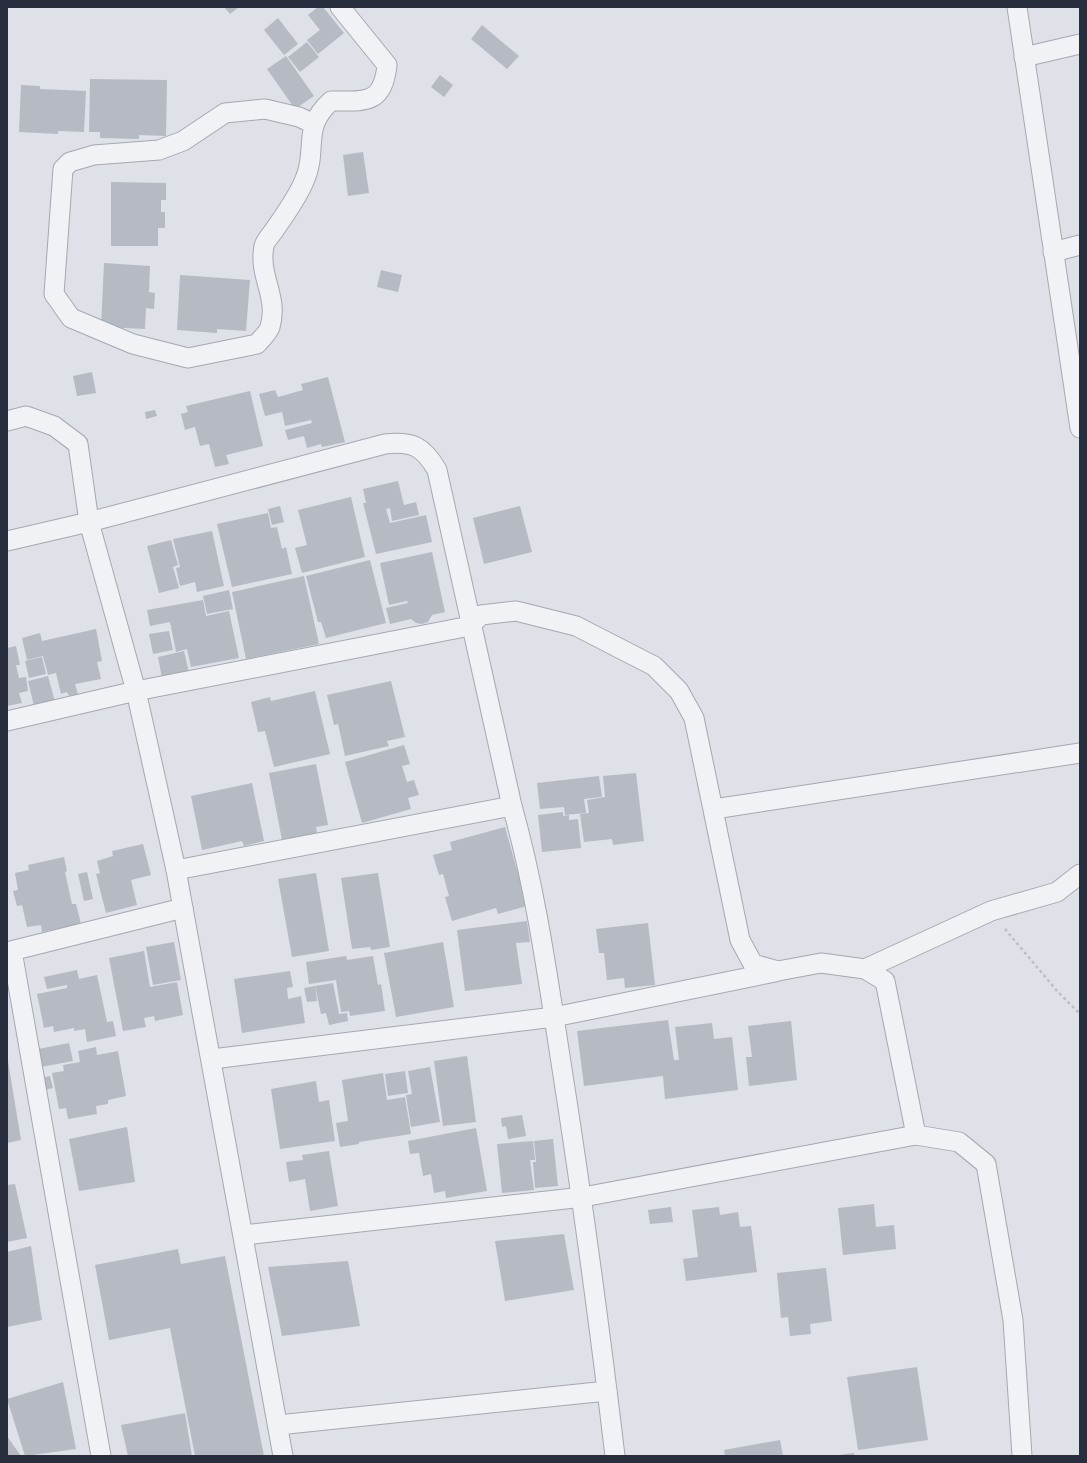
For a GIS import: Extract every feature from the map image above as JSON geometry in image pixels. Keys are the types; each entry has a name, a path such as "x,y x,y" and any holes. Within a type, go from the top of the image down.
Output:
{"street":[{"path":"314,124 299,117 265,109 225,114 183,141 159,150 94,155 70,162 63,169 54,294 71,318 133,344 188,358 257,344 270,328 273,302 262,270 264,245 306,179 314,124 321,110 331,101 370,99 379,92 385,82 387,65 340,7"},
{"path":"1017,7 1080,428"},
{"path":"1024,57 1080,44"},
{"path":"1053,252 1080,245"},
{"path":"7,421 26,416 54,426 78,444 89,522 136,691 176,870 212,1059 283,1456"},
{"path":"7,541 89,522 385,444 403,442 416,446 428,455 437,470 470,626 512,806 523,846 554,1017 583,1197 615,1456"},
{"path":"7,721 136,691 470,626 481,615 516,611 576,626 654,666 679,691 694,718 740,940 753,964 778,971"},
{"path":"714,809 1080,753"},
{"path":"176,870 512,806"},
{"path":"865,968 991,912 1057,892 1080,874"},
{"path":"101,1456 9,952 183,908"},
{"path":"212,1059 554,1017 820,963 865,968 885,981 916,1135"},
{"path":"244,1235 583,1197 916,1135 959,1142 986,1164 1013,1320 1022,1456"},
{"path":"278,1425 607,1391"}],"path":[{"path":"991,912 1058,992 1080,1014"}],"building":[{"path":"224,7 239,7 230,14"},
{"path":"318,7 323,7 344,33 318,54 307,40 320,30 308,15"},
{"path":"278,18 298,44 284,55 264,30"},
{"path":"482,25 519,56 507,69 471,39"},
{"path":"307,42 319,57 300,72 288,57"},
{"path":"286,56 314,96 295,109 267,69"},
{"path":"440,75 453,85 444,97 431,87"},
{"path":"90,79 167,80 166,136 139,135 139,139 100,138 100,132 89,132"},
{"path":"21,85 40,86 40,89 86,91 84,132 58,131 58,134 19,132"},
{"path":"363,152 369,193 348,196 343,155"},
{"path":"111,182 166,183 166,200 161,200 161,212 165,212 165,228 158,228 158,246 111,246"},
{"path":"104,263 150,266 149,292 155,293 154,309 146,308 145,329 101,327"},
{"path":"381,270 402,275 398,292 377,287"},
{"path":"180,275 250,280 246,331 217,329 217,333 177,330"},
{"path":"92,372 96,393 77,396 73,376"},
{"path":"328,377 345,442 322,447 321,444 307,448 304,436 288,440 285,430 312,423 311,420 285,426 282,412 265,416 259,394 275,390 278,397 303,390 301,384"},
{"path":"250,391 263,446 226,455 229,464 215,467 209,444 200,446 195,427 185,430 181,414 188,412 186,406"},
{"path":"155,410 157,416 146,419 145,412"},
{"path":"398,481 404,505 416,502 419,515 392,521 390,508 386,509 390,523 426,515 432,542 376,554 363,503 366,503 363,489"},
{"path":"351,497 365,557 302,573 295,548 307,545 298,510"},
{"path":"280,506 284,522 272,525 268,509"},
{"path":"520,506 532,552 484,564 473,518"},
{"path":"268,513 271,528 277,527 282,549 286,547 292,574 232,587 217,524"},
{"path":"212,531 224,586 197,592 195,582 180,586 176,568 180,567 173,539"},
{"path":"171,540 178,565 173,567 179,588 159,593 147,546"},
{"path":"432,552 445,612 432,615 428,622 422,624 416,623 411,619 390,624 386,608 408,603 407,601 389,605 380,563"},
{"path":"370,560 386,623 326,638 321,622 318,622 306,576"},
{"path":"304,576 319,644 246,659 232,592"},
{"path":"229,590 233,609 207,614 203,596"},
{"path":"203,600 206,616 229,611 239,658 191,667 187,649 176,652 170,622 150,626 147,610"},
{"path":"96,629 102,661 97,662 101,679 75,684 78,694 69,696 67,692 61,694 56,673 48,675 43,656 27,660 22,638 40,633 42,641"},
{"path":"169,631 173,650 153,654 149,634"},
{"path":"16,646 20,665 16,665 19,678 26,677 28,691 19,693 22,703 7,706 7,648"},
{"path":"184,651 190,677 163,683 158,657"},
{"path":"42,657 46,674 29,678 25,661"},
{"path":"48,676 55,702 34,706 28,681"},
{"path":"391,681 405,737 387,741 389,746 345,756 338,724 334,725 327,695"},
{"path":"315,691 330,754 274,767 265,731 258,732 251,702 270,697 271,701"},
{"path":"404,745 410,764 402,766 407,782 414,780 419,795 408,798 411,809 362,823 345,762"},
{"path":"316,764 328,825 316,827 317,834 282,840 269,773"},
{"path":"636,773 644,841 613,845 612,839 584,842 580,814 589,813 587,800 605,797 603,776"},
{"path":"599,776 602,797 584,799 586,813 565,815 564,807 540,809 537,783"},
{"path":"252,783 264,841 244,846 242,841 202,850 191,796"},
{"path":"563,812 563,816 569,815 569,820 578,819 581,848 542,852 538,815"},
{"path":"505,827 527,906 498,914 496,908 452,921 445,897 449,896 443,874 439,875 433,855 452,850 450,842"},
{"path":"143,844 151,875 131,880 137,905 106,913 96,874 100,873 97,861 113,856 112,851"},
{"path":"64,857 67,871 65,872 72,904 76,904 81,924 42,932 41,925 27,927 22,905 17,906 13,891 18,890 15,873 29,870 28,865"},
{"path":"87,872 93,899 84,901 78,874"},
{"path":"316,873 329,951 292,957 278,879"},
{"path":"378,873 390,947 371,950 370,947 352,949 341,878"},
{"path":"527,921 530,942 516,943 522,984 465,991 457,930"},
{"path":"648,923 655,985 625,988 624,978 607,980 604,953 599,953 596,929"},
{"path":"174,942 181,980 153,985 146,947"},
{"path":"443,942 454,1007 396,1017 384,953"},
{"path":"144,951 150,987 177,982 183,1015 155,1021 154,1016 144,1018 146,1027 123,1031 109,958"},
{"path":"346,956 347,960 373,956 378,985 381,984 385,1011 350,1016 349,1011 341,1012 336,980 309,984 306,962"},
{"path":"77,970 79,979 97,975 107,1022 113,1021 116,1036 87,1042 85,1029 74,1031 74,1028 54,1032 53,1026 44,1028 37,994 67,988 67,985 47,989 44,977"},
{"path":"290,971 293,987 287,988 288,999 301,996 305,1023 242,1033 234,979"},
{"path":"333,983 339,1014 347,1013 348,1021 329,1025 326,1013 321,1014 315,986"},
{"path":"315,986 317,1001 307,1002 304,988"},
{"path":"668,1020 674,1060 679,1060 675,1027 712,1023 714,1039 732,1037 738,1090 665,1099 663,1076 584,1086 577,1031"},
{"path":"791,1021 797,1080 749,1086 746,1057 752,1057 748,1026"},
{"path":"69,1043 73,1061 41,1067 38,1049"},
{"path":"96,1047 97,1055 118,1051 126,1096 108,1100 108,1104 96,1106 97,1114 68,1119 66,1108 59,1109 52,1073 64,1071 63,1065 80,1062 78,1051"},
{"path":"467,1056 476,1122 443,1126 434,1061"},
{"path":"8,1061 21,1140 7,1143 7,1062"},
{"path":"430,1067 440,1122 411,1127 406,1095 412,1094 408,1071"},
{"path":"405,1071 408,1093 388,1096 385,1074"},
{"path":"383,1073 387,1100 405,1097 411,1134 359,1142 359,1144 340,1147 336,1123 348,1121 342,1080"},
{"path":"50,1076 53,1088 44,1090 41,1078"},
{"path":"316,1081 319,1102 329,1100 335,1141 280,1149 271,1089"},
{"path":"522,1115 526,1136 508,1139 506,1126 502,1127 501,1118"},
{"path":"127,1127 135,1182 79,1191 69,1139"},
{"path":"476,1128 487,1191 446,1198 445,1191 434,1193 431,1174 423,1176 419,1153 410,1154 408,1141"},
{"path":"553,1139 558,1186 535,1188 533,1162 536,1162 534,1141"},
{"path":"533,1141 535,1160 530,1160 534,1190 502,1193 497,1144"},
{"path":"329,1151 338,1206 310,1211 305,1179 289,1182 286,1162 303,1160 302,1155"},
{"path":"15,1184 27,1238 7,1242 7,1185"},
{"path":"874,1204 876,1227 894,1225 896,1249 843,1255 838,1208"},
{"path":"671,1207 673,1222 650,1224 648,1210"},
{"path":"719,1207 720,1215 738,1212 740,1227 751,1226 757,1272 686,1281 683,1259 698,1257 692,1210"},
{"path":"564,1234 574,1290 505,1301 495,1241"},
{"path":"31,1246 42,1320 7,1327 7,1252"},
{"path":"178,1249 181,1264 225,1256 264,1456 195,1456 170,1328 109,1340 95,1265"},
{"path":"348,1261 360,1326 282,1336 268,1267"},
{"path":"826,1268 832,1321 810,1324 811,1334 790,1336 788,1317 781,1318 777,1273"},
{"path":"917,1367 928,1440 858,1450 847,1377"},
{"path":"63,1382 76,1449 25,1456 7,1399"},
{"path":"185,1413 192,1456 128,1456 121,1425"},
{"path":"7,1436 21,1456 7,1456"},
{"path":"780,1440 783,1456 725,1456 724,1450"},
{"path":"854,1453 855,1456 838,1456 838,1455"}]}
